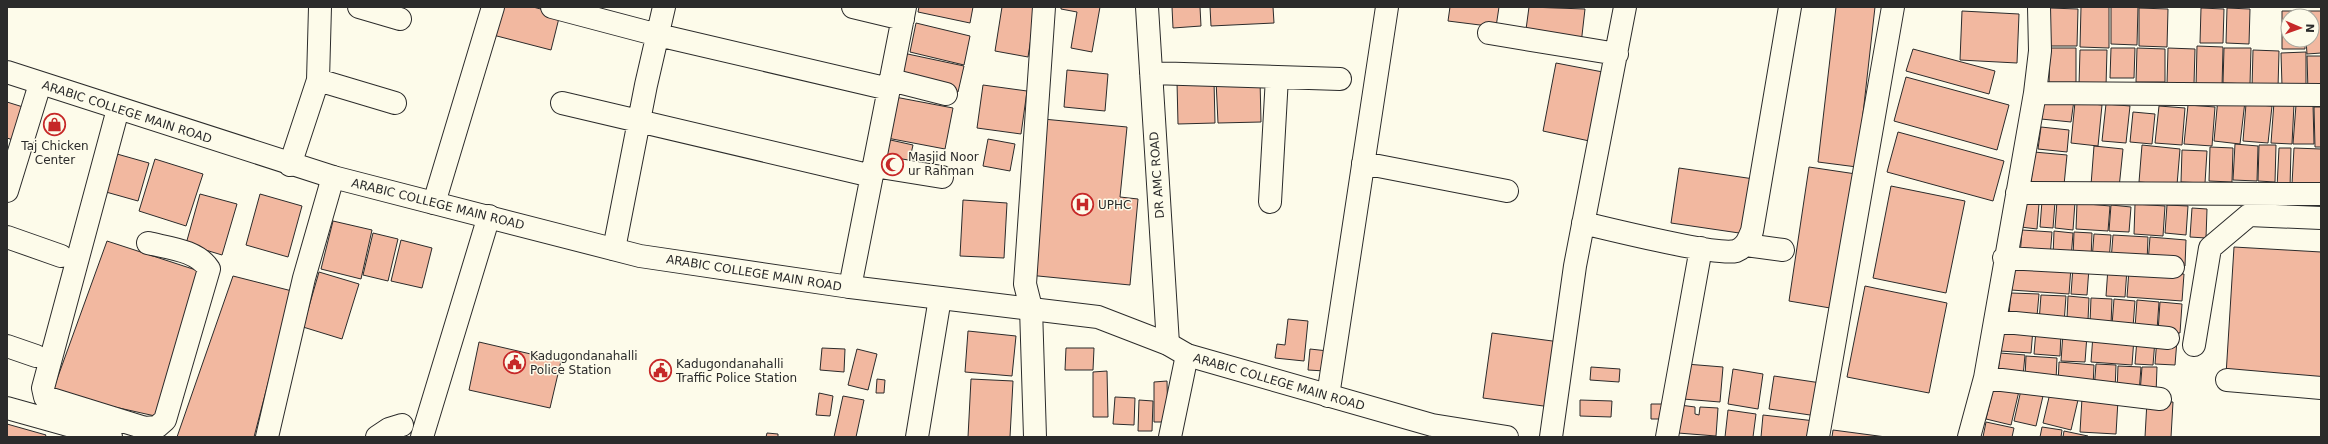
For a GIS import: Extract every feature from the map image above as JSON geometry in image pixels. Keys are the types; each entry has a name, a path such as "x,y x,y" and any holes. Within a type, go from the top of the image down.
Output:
{"street":[{"path":"290,165 318,80 320,7"},
{"path":"359,7 400,19"},
{"path":"434,203 493,7"},
{"path":"552,7 658,34 890,84 946,94"},
{"path":"614,249 639,121 664,7"},
{"path":"850,287 904,13 853,7"},
{"path":"1034,437 1031,308 1024,284 1044,7"},
{"name":"DR AMC ROAD","path":"1147,7 1168,344"},
{"path":"1328,396 1387,7"},
{"path":"1551,437 1575,266 1625,7"},
{"path":"1818,437 1893,7"},
{"path":"1969,437 1985,378 2004,258 2035,93 2040,46 2040,7"},
{"path":"1746,245 1752,231 1783,9"},
{"path":"1489,33 1617,54"},
{"name":"ARABIC COLLEGE MAIN ROAD","path":"7,72 290,165 640,256 850,287 1098,317 1168,344 1187,356 1328,396 1430,431 1507,437"},
{"path":"1151,73 1340,79"},
{"path":"1270,202 1277,77"},
{"path":"318,80 395,103"},
{"path":"7,191 40,84"},
{"path":"2035,93 2321,95"},
{"path":"562,103 873,171 942,177"},
{"path":"118,109 43,388 45,397 145,428 157,427 165,420 208,269 203,260 190,254 148,243"},
{"path":"1363,163 1507,191"},
{"path":"267,437 304,278 333,177"},
{"path":"2017,192 2321,194"},
{"path":"2194,345 2210,248 2249,215 2321,218"},
{"path":"422,437 489,216"},
{"path":"1583,223 1701,248 1735,251 1746,245 1783,250"},
{"path":"7,237 61,256"},
{"path":"1667,437 1701,248"},
{"path":"2004,258 2173,266"},
{"path":"916,437 940,298"},
{"path":"1994,322 2168,338"},
{"path":"7,346 36,356"},
{"path":"1170,437 1187,356"},
{"path":"1985,378 2160,399"},
{"path":"2226,380 2321,388"},
{"path":"7,408 111,437"},
{"path":"377,437 389,429 402,425"}],"building":[{"path":"500,7 533,7 560,14 551,50 493,35"},
{"path":"919,7 973,7 970,23 918,12"},
{"path":"1002,7 1036,7 1028,57 995,51"},
{"path":"1061,7 1100,7 1092,52 1071,48 1077,12 1061,9"},
{"path":"1172,7 1200,7 1201,26 1173,28"},
{"path":"1210,7 1273,7 1274,23 1211,26"},
{"path":"1450,7 1499,7 1496,27 1448,21"},
{"path":"1529,7 1585,9 1581,44 1525,37"},
{"path":"1836,7 1875,7 1857,167 1818,162"},
{"path":"2081,7 2109,7 2109,48 2080,47"},
{"path":"2111,7 2138,7 2137,45 2111,44"},
{"path":"2050,8 2078,9 2077,46 2050,46"},
{"path":"2139,8 2168,9 2167,47 2139,46"},
{"path":"2201,8 2224,9 2223,43 2200,43"},
{"path":"2227,8 2250,9 2249,44 2226,43"},
{"path":"1962,11 2019,14 2017,63 1960,60"},
{"path":"2321,11 2321,53 2307,54 2307,48 2320,48"},
{"path":"916,23 970,36 964,65 910,52"},
{"path":"2197,46 2223,47 2222,88 2196,87"},
{"path":"2050,48 2076,48 2076,87 2049,86"},
{"path":"2111,48 2135,48 2134,78 2110,78"},
{"path":"2137,48 2165,49 2165,82 2136,82"},
{"path":"2168,48 2195,49 2194,84 2167,84"},
{"path":"2224,48 2251,48 2250,84 2223,83"},
{"path":"2282,48 2305,48 2305,49"},
{"path":"1913,49 1995,71 1989,94 1906,71"},
{"path":"2080,50 2107,50 2106,86 2079,85"},
{"path":"2253,50 2279,51 2278,88 2252,88"},
{"path":"2306,52 2306,85 2282,86 2281,53"},
{"path":"903,53 964,66 958,92 897,79"},
{"path":"2307,56 2321,56 2321,91 2308,92"},
{"path":"1556,63 1608,73 1594,142 1543,131"},
{"path":"1067,70 1108,74 1105,111 1064,107"},
{"path":"1906,77 2009,105 1997,150 1894,121"},
{"path":"1260,79 1261,122 1218,123 1216,80"},
{"path":"1214,81 1215,123 1178,124 1177,82"},
{"path":"983,85 1027,91 1021,134 977,128"},
{"path":"895,97 953,108 945,149 887,138"},
{"path":"2043,97 2074,100 2071,122 2041,119"},
{"path":"2218,98 2245,101 2240,144 2214,141"},
{"path":"7,102 23,107 13,140 7,138"},
{"path":"2075,102 2102,105 2098,146 2071,143"},
{"path":"2274,102 2294,104 2292,144 2271,143"},
{"path":"2106,104 2130,106 2126,143 2102,141"},
{"path":"2246,104 2272,106 2268,143 2243,141"},
{"path":"2313,104 2314,144 2293,144 2296,105"},
{"path":"2188,105 2215,107 2212,146 2184,144"},
{"path":"2159,106 2185,108 2182,145 2155,143"},
{"path":"2314,107 2321,107 2321,147 2315,147"},
{"path":"2133,112 2155,114 2152,144 2130,142"},
{"name":"UPHC","path":"1043,119 1127,127 1120,197 1138,199 1130,285 1028,275"},
{"path":"2041,127 2069,130 2067,152 2038,149"},
{"path":"1898,132 2004,161 1993,201 1887,172"},
{"path":"886,139 913,145 908,167 881,161"},
{"path":"988,139 1015,144 1010,171 983,166"},
{"path":"2235,144 2258,146 2257,181 2233,180"},
{"path":"2142,145 2180,149 2177,185 2139,182"},
{"path":"2259,145 2276,145 2275,182 2258,181"},
{"path":"2094,146 2123,149 2119,188 2091,185"},
{"path":"2210,147 2233,148 2232,182 2209,181"},
{"path":"2279,148 2291,148 2290,188 2277,188"},
{"path":"2294,148 2321,149 2321,185 2292,184"},
{"path":"2182,150 2207,151 2205,183 2181,182"},
{"path":"2034,152 2067,155 2064,185 2031,182"},
{"path":"117,154 149,163 138,201 106,192"},
{"path":"155,159 203,174 186,226 139,211"},
{"path":"1809,167 1856,174 1836,309 1789,301"},
{"path":"1679,168 1754,179 1746,234 1671,223"},
{"path":"1891,186 1965,201 1946,293 1873,278"},
{"path":"200,194 237,204 222,255 186,244"},
{"path":"260,194 302,206 288,257 246,245"},
{"path":"963,200 1007,203 1004,258 960,256"},
{"path":"2042,201 2055,202 2053,228 2040,227"},
{"path":"2057,201 2075,202 2073,230 2055,228"},
{"path":"2023,203 2039,204 2037,229 2021,227"},
{"path":"2077,203 2110,206 2108,231 2076,229"},
{"path":"2135,204 2165,206 2163,236 2134,234"},
{"path":"2111,205 2131,207 2129,232 2109,231"},
{"path":"2167,205 2188,206 2186,235 2165,233"},
{"path":"2192,208 2207,209 2206,238 2190,237"},
{"path":"333,221 372,230 361,279 321,269"},
{"path":"2022,230 2052,232 2050,258 2020,256"},
{"path":"2054,231 2073,233 2071,259 2053,257"},
{"path":"2074,232 2092,233 2091,259 2073,258"},
{"path":"373,233 398,239 388,281 363,275"},
{"path":"2094,234 2111,235 2109,261 2092,260"},
{"path":"2113,235 2148,237 2147,263 2111,261"},
{"path":"2150,237 2186,240 2185,266 2148,263"},
{"path":"401,240 432,248 422,288 391,281"},
{"path":"107,241 202,272 155,416 52,393"},
{"path":"2234,247 2321,252 2321,382 2226,375"},
{"path":"2013,263 2071,267 2069,294 2011,290"},
{"path":"2073,267 2089,268 2087,295 2071,294"},
{"path":"2108,268 2127,269 2125,297 2106,296"},
{"path":"2129,270 2184,274 2182,301 2127,297"},
{"path":"319,272 359,284 342,339 303,327"},
{"path":"233,276 292,291 254,437 177,437"},
{"path":"1865,286 1947,303 1929,393 1847,377"},
{"path":"2011,293 2039,294 2037,316 2009,314"},
{"path":"2041,295 2066,296 2064,323 2039,322"},
{"path":"2068,296 2089,298 2088,320 2067,319"},
{"path":"2091,298 2112,299 2111,325 2090,323"},
{"path":"2114,299 2135,301 2133,327 2112,325"},
{"path":"2137,300 2159,302 2157,330 2135,328"},
{"path":"2160,302 2182,304 2180,333 2158,332"},
{"path":"1288,319 1308,321 1304,361 1275,358 1277,344 1285,345"},
{"path":"2002,328 2033,329 2031,353 2000,351"},
{"path":"2036,330 2061,332 2060,356 2034,354"},
{"path":"968,331 1016,336 1012,376 965,372"},
{"path":"1492,333 1560,342 1551,407 1483,398"},
{"path":"2063,333 2087,335 2085,362 2061,361"},
{"path":"2093,335 2134,338 2132,365 2091,362"},
{"path":"2157,338 2177,340 2175,365 2155,364"},
{"path":"2137,339 2155,340 2153,365 2135,364"},
{"path":"479,342 561,361 550,408 469,390"},
{"path":"822,348 845,349 844,372 820,370"},
{"path":"1066,348 1094,348 1093,370 1065,370"},
{"path":"857,349 877,354 868,390 848,385"},
{"path":"1310,349 1328,351 1325,371 1308,370"},
{"path":"2000,353 2025,355 2023,376 1998,374"},
{"path":"2026,356 2057,358 2056,380 2025,378"},
{"path":"2059,362 2094,365 2093,387 2058,385"},
{"path":"1686,364 1723,367 1720,402 1683,399"},
{"path":"2096,364 2116,365 2115,391 2094,390"},
{"path":"2118,366 2141,367 2139,393 2117,392"},
{"path":"1591,367 1620,369 1619,382 1590,380"},
{"path":"2142,367 2157,367 2156,394 2140,393"},
{"path":"1733,369 1763,374 1758,409 1728,404"},
{"path":"1107,371 1108,417 1093,417 1093,372"},
{"path":"1774,376 1821,383 1817,416 1769,409"},
{"path":"877,379 885,380 884,393 876,393"},
{"path":"971,379 1013,381 1010,437 968,437"},
{"path":"1167,381 1168,422 1154,422 1154,382"},
{"path":"1994,385 2019,391 2011,425 1986,419"},
{"path":"2021,390 2043,396 2036,426 2014,421"},
{"path":"819,393 833,396 830,416 816,415"},
{"path":"2050,393 2078,400 2071,430 2043,423"},
{"path":"843,396 864,400 856,437 834,437"},
{"path":"1115,397 1135,398 1134,425 1113,424"},
{"path":"2082,398 2118,400 2116,434 2080,432"},
{"path":"1139,400 1153,401 1152,431 1138,431"},
{"path":"1580,400 1612,401 1611,417 1580,416"},
{"path":"2147,401 2173,402 2171,437 2145,437"},
{"path":"1651,404 1665,404 1665,419 1651,419"},
{"path":"1680,405 1695,407 1695,414 1699,415 1700,407 1718,408 1716,436 1678,433"},
{"path":"1728,410 1756,414 1753,437 1725,437"},
{"path":"1763,415 1815,421 1814,437 1761,437"},
{"path":"1986,422 2014,428 2012,437 1983,437"},
{"path":"7,424 46,435 45,437 7,437"},
{"path":"2042,427 2062,430 2061,437 2040,437"},
{"path":"1833,430 1886,437 1832,437"},
{"path":"2064,431 2088,436 2063,437"},
{"path":"767,433 778,434 778,437 766,437"}],"place":[{"name":"Taj Chicken Center","path":"55,125"},
{"name":"Masjid Noor ur Rahman","path":"892,164"},
{"name":"UPHC","path":"1082,205"},
{"name":"Kadugondanahalli Police Station","path":"514,363"},
{"name":"Kadugondanahalli Traffic Police Station","path":"660,371"}]}
